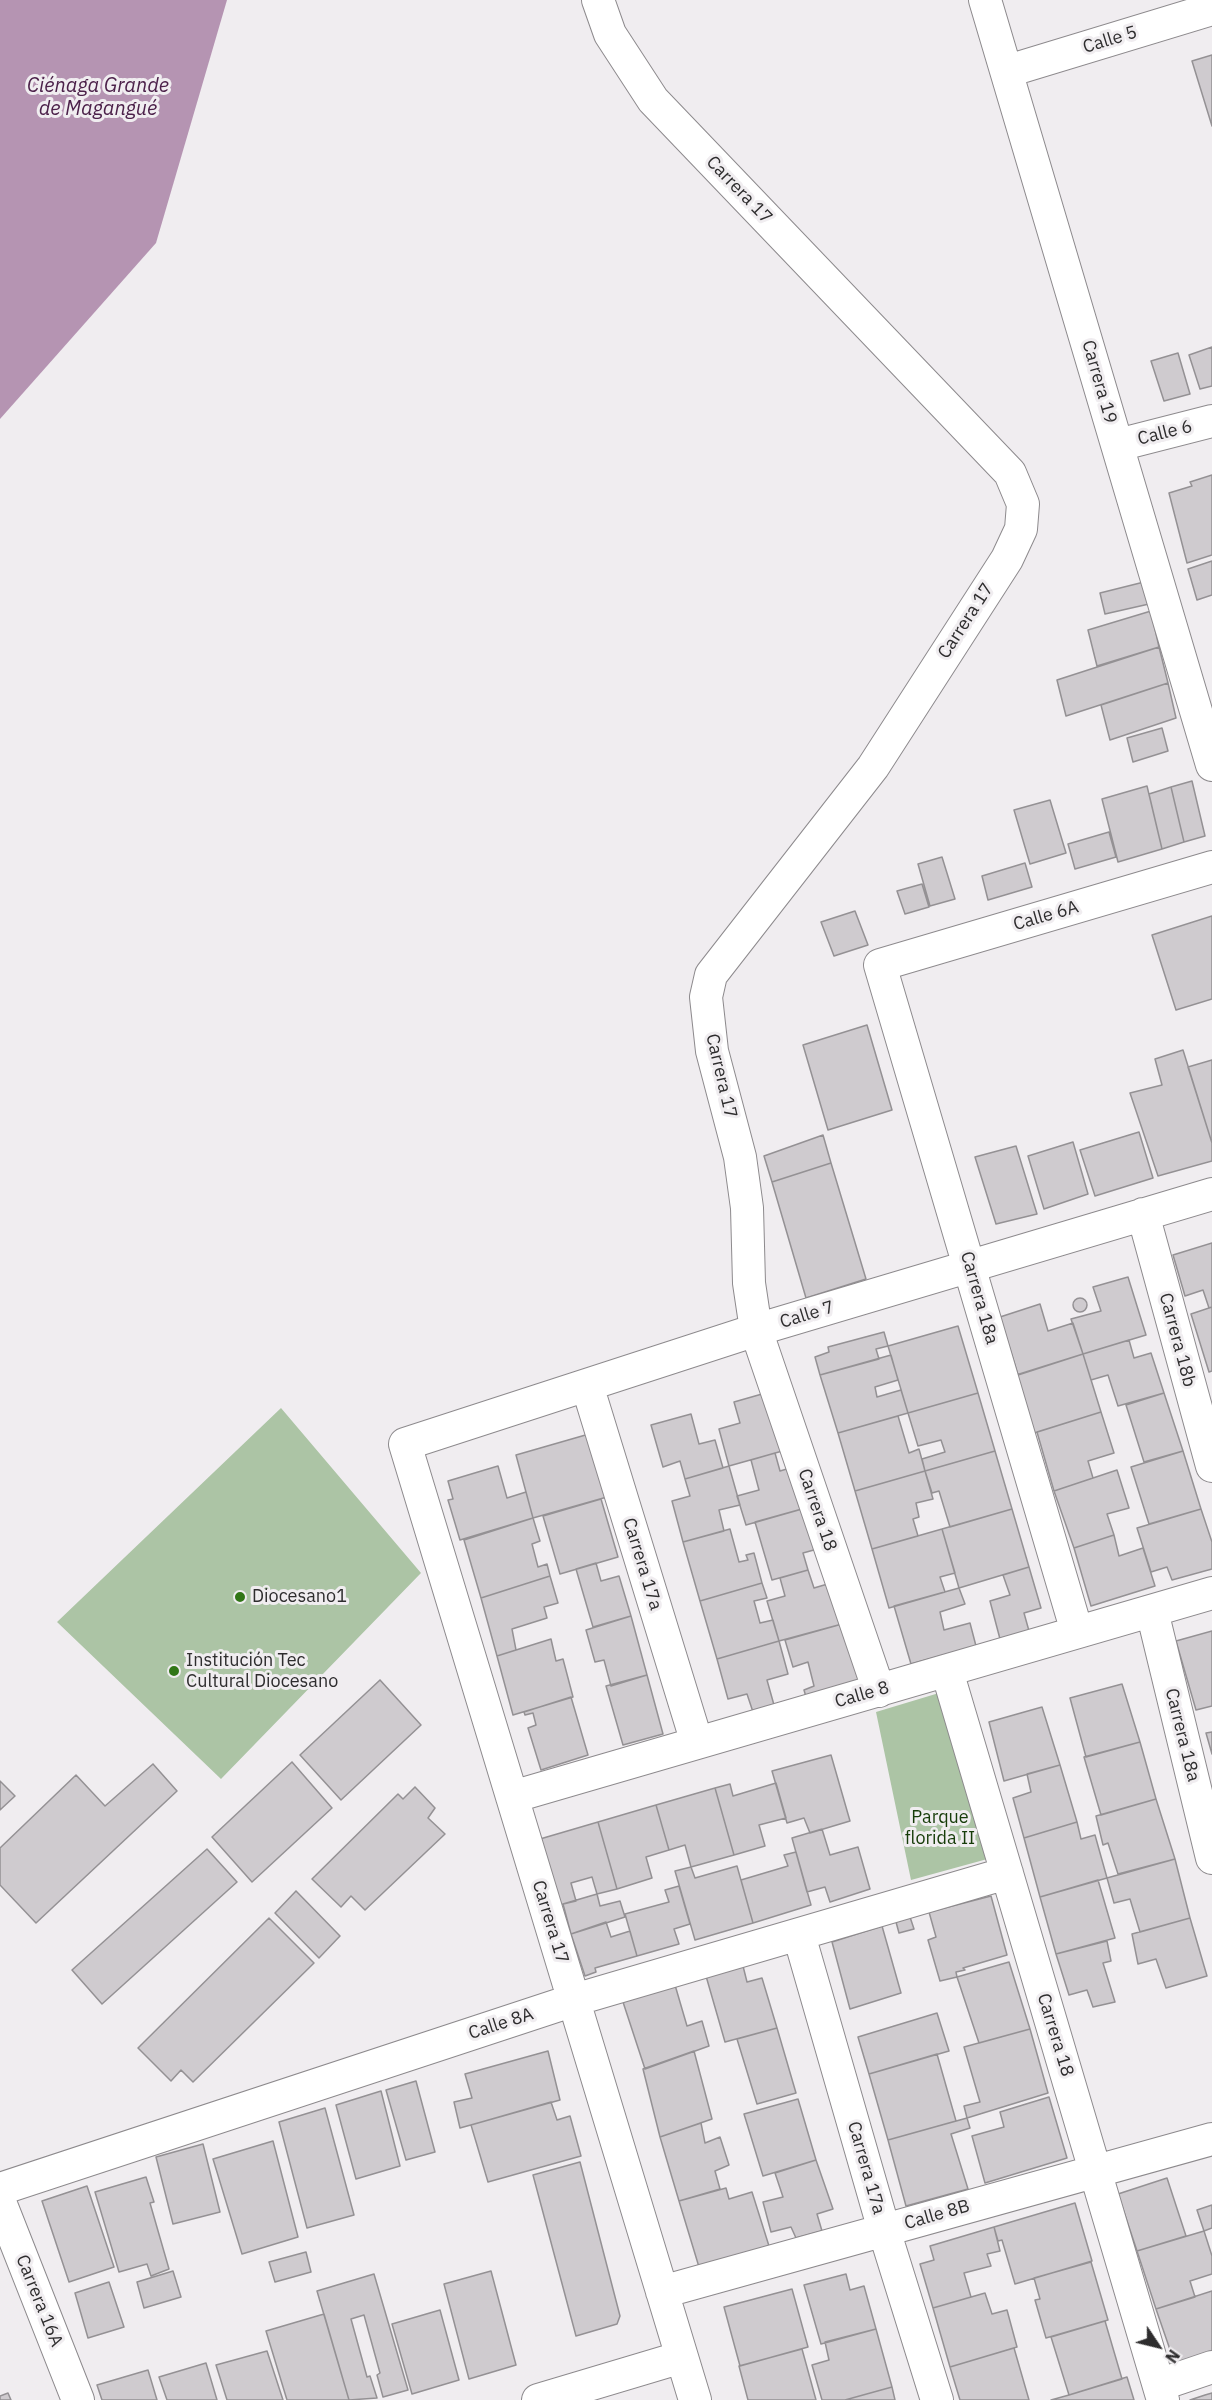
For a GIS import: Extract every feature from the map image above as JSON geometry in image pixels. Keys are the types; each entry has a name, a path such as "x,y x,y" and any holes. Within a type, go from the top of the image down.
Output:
{"street":[{"name":"Carrera 17","path":"598,0 610,34 653,100 1010,473 1023,504 1021,529 1006,559 873,767 711,975 706,997 712,1051 740,1157 747,1208 749,1282 756,1330"},
{"name":"Carrera 19","path":"985,0 1008,71 1212,765"},
{"name":"Calle 5","path":"1008,71 1212,9"},
{"name":"Calle 6","path":"1118,445 1212,422"},
{"name":"Calle 6A","path":"880,965 1212,867"},
{"name":"Carrera 18a","path":"880,965 1077,1632"},
{"name":"Calle 7","path":"405,1444 756,1330 1212,1194"},
{"name":"Carrera 18b","path":"1143,1214 1212,1466"},
{"name":"Carrera 18","path":"756,1330 879,1691"},
{"name":"Carrera 17a","path":"587,1385 697,1743"},
{"name":"Carrera 17","path":"405,1444 695,2400"},
{"name":"Calle 8","path":"512,1797 1212,1593"},
{"name":"Carrera 18a","path":"1152,1611 1206,1809 1212,1858"},
{"name":"Carrera 18","path":"947,1671 1161,2392"},
{"name":"Calle 8A","path":"0,2189 574,2000 1007,1873"},
{"name":"Carrera 17a","path":"799,1935 884,2230 938,2400"},
{"name":"Calle 8B","path":"662,2292 1212,2139"},
{"name":"Carrera 16A","path":"0,2202 78,2400"},
{"path":"538,2400 682,2357"},
{"path":"1161,2392 1212,2367"}],"green space":[{"name":"Diocesano1","path":"281,1408 421,1573 221,1779 57,1622"},
{"name":"Parque florida II","path":"939,1693 991,1858 911,1880 876,1712"}],"water":[{"name":"Ciénaga Grande de Magangué","path":"0,0 227,0 156,243 0,419"}],"building":[{"path":"1212,55 1212,126 1192,61"},
{"path":"1212,347 1212,386 1200,389 1189,355"},
{"path":"1178,353 1190,394 1164,401 1151,361"},
{"path":"1212,475 1212,555 1187,563 1169,493 1192,486 1190,482"},
{"path":"1212,561 1212,595 1197,600 1188,569"},
{"path":"1144,582 1149,604 1105,614 1100,593"},
{"path":"1151,611 1159,647 1097,666 1088,630"},
{"path":"1159,647 1168,683 1066,716 1057,680"},
{"path":"1168,683 1176,718 1110,740 1101,705"},
{"path":"1162,728 1168,751 1133,762 1127,738"},
{"path":"1192,781 1205,836 1184,842 1171,787"},
{"path":"1147,786 1162,849 1118,862 1102,799"},
{"path":"1171,787 1184,842 1162,849 1149,794"},
{"path":"1050,800 1066,853 1030,864 1014,810"},
{"path":"1109,832 1116,857 1075,869 1068,844"},
{"path":"942,857 955,899 930,906 918,864"},
{"path":"1025,863 1032,887 988,900 982,876"},
{"path":"922,884 929,907 905,914 897,891"},
{"path":"855,911 868,945 834,956 821,922"},
{"path":"1212,916 1212,999 1176,1010 1152,935"},
{"path":"867,1025 892,1110 828,1130 803,1045"},
{"path":"1183,1050 1212,1143 1212,1161 1158,1176 1130,1093 1162,1085 1155,1059"},
{"path":"1212,1060 1212,1143 1188,1067"},
{"path":"1139,1132 1153,1178 1095,1196 1080,1150"},
{"path":"823,1135 831,1163 772,1182 764,1156"},
{"path":"1073,1142 1088,1194 1044,1209 1028,1156"},
{"path":"1016,1146 1037,1214 996,1224 975,1157"},
{"path":"831,1163 866,1279 806,1298 772,1182"},
{"path":"1212,1243 1212,1307 1209,1308 1203,1290 1185,1296 1173,1255"},
{"path":"1128,1277 1146,1335 1083,1354 1071,1319 1101,1311 1093,1287"},
{"path":"1077,1298 1083,1298 1087,1305 1083,1312 1077,1312 1073,1308 1073,1302"},
{"path":"1040,1304 1048,1331 1073,1323 1083,1354 1018,1375 1000,1317"},
{"path":"1212,1307 1212,1371 1209,1372 1191,1314"},
{"path":"958,1326 978,1393 908,1413 888,1346"},
{"path":"884,1332 888,1346 876,1349 879,1359 820,1375 815,1357 829,1352 828,1347"},
{"path":"1129,1340 1134,1358 1151,1353 1164,1393 1118,1406 1108,1375 1091,1380 1083,1354"},
{"path":"1083,1354 1101,1412 1031,1434 1013,1376"},
{"path":"891,1355 898,1380 875,1387 877,1397 901,1390 908,1413 838,1433 820,1375"},
{"path":"776,1390 793,1448 729,1466 719,1429 740,1423 734,1402"},
{"path":"978,1393 995,1451 925,1471 922,1459 945,1452 941,1440 918,1446 908,1413"},
{"path":"1164,1393 1183,1451 1144,1462 1126,1405"},
{"path":"1101,1412 1114,1453 1088,1461 1093,1478 1054,1491 1037,1432"},
{"path":"691,1414 699,1444 715,1440 723,1468 685,1479 680,1461 663,1467 651,1425"},
{"path":"898,1416 909,1453 919,1449 925,1471 855,1491 838,1433"},
{"path":"589,1434 607,1497 533,1518 516,1455"},
{"path":"995,1451 1012,1509 950,1527 939,1491 932,1493 925,1471"},
{"path":"1183,1451 1201,1509 1149,1524 1131,1467"},
{"path":"775,1453 780,1471 797,1466 809,1507 746,1525 737,1496 759,1490 751,1460"},
{"path":"498,1466 507,1498 526,1492 533,1518 460,1540 448,1500 453,1499 448,1481"},
{"path":"729,1466 740,1505 719,1510 724,1531 683,1542 672,1501 690,1496 685,1479"},
{"path":"1117,1470 1129,1508 1107,1514 1114,1535 1074,1548 1054,1491"},
{"path":"925,1471 933,1499 916,1503 919,1517 913,1519 918,1536 872,1549 855,1491"},
{"path":"601,1499 618,1557 560,1574 543,1516"},
{"path":"809,1507 821,1548 803,1553 808,1570 772,1580 755,1522"},
{"path":"1012,1509 1029,1567 959,1588 942,1529"},
{"path":"1201,1509 1212,1542 1212,1569 1172,1580 1167,1567 1151,1572 1137,1528"},
{"path":"533,1518 540,1541 532,1544 538,1567 547,1564 550,1576 481,1598 464,1540"},
{"path":"730,1529 739,1562 748,1560 746,1555 754,1553 762,1583 700,1601 683,1542"},
{"path":"942,1529 955,1573 940,1577 945,1592 889,1608 872,1549"},
{"path":"1114,1535 1119,1556 1143,1548 1155,1586 1091,1606 1074,1548"},
{"path":"596,1563 601,1581 619,1576 631,1616 593,1627 576,1569"},
{"path":"1029,1567 1041,1608 1024,1613 1029,1631 1000,1639 990,1601 1010,1595 1003,1575"},
{"path":"808,1570 814,1588 831,1583 842,1624 779,1641 767,1601 785,1596 780,1578"},
{"path":"550,1576 558,1603 544,1607 547,1618 512,1629 516,1650 497,1656 481,1598"},
{"path":"762,1583 767,1598 754,1601 760,1623 773,1620 779,1641 717,1659 700,1601"},
{"path":"959,1588 965,1604 940,1612 944,1630 970,1623 976,1646 911,1664 894,1606"},
{"path":"631,1616 647,1675 611,1686 604,1660 595,1662 586,1630"},
{"path":"842,1624 859,1682 806,1697 804,1690 814,1686 808,1662 793,1667 785,1640"},
{"path":"1212,1631 1212,1706 1196,1710 1176,1641"},
{"path":"551,1639 556,1661 563,1659 573,1697 513,1715 497,1656"},
{"path":"779,1641 788,1674 767,1680 774,1705 753,1712 747,1694 728,1699 717,1659"},
{"path":"647,1675 663,1734 623,1745 606,1686"},
{"path":"380,1680 421,1725 341,1800 300,1755"},
{"path":"1122,1684 1140,1742 1086,1757 1070,1698"},
{"path":"571,1697 588,1755 541,1770 528,1728 536,1725 533,1713 525,1715 524,1712"},
{"path":"1042,1707 1060,1765 1004,1781 989,1722"},
{"path":"1212,1732 1212,1754 1206,1733"},
{"path":"1140,1742 1156,1799 1101,1815 1084,1757"},
{"path":"831,1755 850,1821 810,1833 804,1818 787,1823 772,1771"},
{"path":"292,1762 332,1808 252,1882 212,1837"},
{"path":"153,1764 177,1791 36,1923 0,1885 0,1848 76,1775 105,1806"},
{"path":"1060,1765 1077,1822 1024,1838 1013,1798 1031,1792 1027,1774"},
{"path":"0,1781 15,1796 0,1810"},
{"path":"776,1783 786,1818 759,1825 765,1846 734,1855 715,1788 730,1784 733,1796"},
{"path":"415,1787 435,1808 428,1818 445,1834 365,1910 351,1896 341,1907 312,1879 398,1794 403,1799"},
{"path":"715,1788 734,1855 691,1867 685,1845 669,1850 656,1805"},
{"path":"1156,1799 1175,1859 1118,1874 1108,1843 1103,1845 1096,1816"},
{"path":"656,1805 669,1850 646,1857 652,1878 617,1889 598,1822"},
{"path":"598,1822 617,1889 597,1894 592,1877 571,1883 576,1901 559,1905 540,1839"},
{"path":"1077,1822 1081,1839 1095,1835 1107,1878 1040,1897 1024,1838"},
{"path":"822,1829 830,1855 858,1847 870,1889 830,1902 825,1887 807,1892 792,1838"},
{"path":"207,1849 237,1882 102,2004 72,1970"},
{"path":"796,1852 811,1905 753,1923 741,1880 788,1866 784,1855"},
{"path":"1175,1859 1190,1918 1140,1932 1130,1899 1114,1903 1107,1878"},
{"path":"737,1866 753,1923 695,1940 675,1871 691,1867 695,1878"},
{"path":"1098,1880 1115,1938 1056,1954 1040,1897"},
{"path":"679,1886 690,1924 674,1929 679,1944 637,1956 625,1914 669,1902 665,1890"},
{"path":"296,1891 340,1936 319,1958 275,1913"},
{"path":"597,1894 600,1906 620,1901 625,1917 571,1934 563,1904"},
{"path":"991,1896 1007,1955 963,1968 965,1970 956,1972 957,1977 940,1981 928,1940 936,1937 929,1912"},
{"path":"910,1917 914,1929 899,1933 896,1922"},
{"path":"269,1918 314,1963 193,2082 181,2070 171,2081 138,2048"},
{"path":"1190,1918 1207,1976 1166,1988 1156,1959 1138,1964 1132,1934"},
{"path":"606,1922 611,1937 630,1931 637,1956 595,1968 596,1972 585,1976 571,1934"},
{"path":"882,1926 901,1993 850,2009 832,1942"},
{"path":"1107,1941 1111,1961 1103,1963 1115,2002 1093,2007 1087,1990 1069,1995 1056,1954"},
{"path":"1009,1962 1030,2029 979,2043 957,1977"},
{"path":"743,1966 747,1982 762,1978 777,2028 725,2042 706,1976"},
{"path":"675,1985 687,2026 702,2021 709,2046 645,2069 623,2002"},
{"path":"937,2013 949,2051 869,2074 858,2037"},
{"path":"777,2028 796,2093 757,2104 737,2039"},
{"path":"1030,2029 1048,2093 967,2118 964,2106 980,2102 964,2047"},
{"path":"548,2051 560,2100 460,2128 454,2102 472,2098 465,2074"},
{"path":"694,2051 712,2119 660,2137 643,2069"},
{"path":"937,2054 956,2121 888,2140 869,2074"},
{"path":"416,2081 435,2152 406,2160 386,2090"},
{"path":"381,2091 400,2166 356,2179 336,2105"},
{"path":"1049,2097 1067,2158 985,2183 972,2136 1004,2127 1000,2112"},
{"path":"798,2099 816,2160 763,2176 744,2114"},
{"path":"551,2102 557,2120 570,2116 581,2156 488,2182 471,2125"},
{"path":"325,2108 354,2215 307,2228 279,2122"},
{"path":"967,2118 970,2128 951,2134 968,2189 906,2206 888,2140"},
{"path":"701,2123 705,2143 720,2137 729,2165 715,2171 720,2189 679,2201 660,2137"},
{"path":"273,2141 298,2237 242,2254 213,2159"},
{"path":"203,2144 220,2212 173,2224 156,2157"},
{"path":"816,2160 833,2209 817,2214 822,2231 796,2238 791,2227 771,2232 763,2202 783,2197 775,2173"},
{"path":"580,2162 620,2316 617,2324 576,2336 533,2175"},
{"path":"146,2177 154,2202 150,2203 169,2269 151,2276 147,2264 119,2272 95,2192"},
{"path":"1167,2178 1186,2236 1137,2251 1118,2194"},
{"path":"87,2186 114,2267 69,2282 42,2201"},
{"path":"726,2188 729,2199 752,2192 769,2246 699,2267 679,2201"},
{"path":"1075,2203 1092,2261 1015,2284 1002,2240 998,2241 994,2227"},
{"path":"1212,2205 1212,2228 1204,2231 1197,2210"},
{"path":"994,2227 1000,2251 987,2254 991,2266 964,2273 971,2297 933,2308 920,2264 934,2260 930,2246"},
{"path":"1204,2231 1212,2256 1212,2274 1190,2281 1195,2297 1156,2309 1137,2251"},
{"path":"306,2252 311,2272 275,2282 269,2262"},
{"path":"1091,2262 1108,2320 1046,2338 1035,2300 1040,2299 1034,2278"},
{"path":"173,2271 181,2297 144,2308 137,2282"},
{"path":"491,2271 516,2365 469,2379 444,2284"},
{"path":"374,2274 408,2390 383,2397 377,2375 380,2373 364,2315 351,2319 367,2377 370,2376 377,2398 349,2400 317,2291"},
{"path":"846,2274 850,2290 864,2286 876,2329 821,2344 804,2285"},
{"path":"109,2282 124,2327 88,2338 75,2293"},
{"path":"792,2289 808,2347 740,2366 724,2307"},
{"path":"1212,2291 1212,2355 1176,2367 1156,2309"},
{"path":"985,2293 992,2314 1007,2310 1017,2347 950,2367 933,2308"},
{"path":"440,2310 459,2380 412,2394 392,2324"},
{"path":"324,2314 349,2400 287,2400 266,2331"},
{"path":"1105,2321 1122,2379 1069,2395 1051,2337"},
{"path":"876,2329 892,2387 845,2400 822,2400 812,2365 829,2360 825,2342"},
{"path":"1014,2348 1029,2400 960,2400 950,2367"},
{"path":"802,2349 816,2400 748,2400 739,2366"},
{"path":"267,2351 283,2400 227,2400 216,2365"},
{"path":"206,2363 217,2400 167,2400 159,2377"},
{"path":"148,2370 157,2400 102,2400 97,2385"},
{"path":"1127,2377 1134,2400 1051,2400 1069,2395"},
{"path":"892,2387 895,2400 845,2400"},
{"path":"8,2393 11,2400 0,2400 0,2396"},
{"path":"1212,2393 1212,2400 1190,2400 1205,2395"}],"place":[{"name":"Diocesano1","path":"240,1597"},
{"name":"Institución Tec Cultural Diocesano","path":"174,1671"}]}
